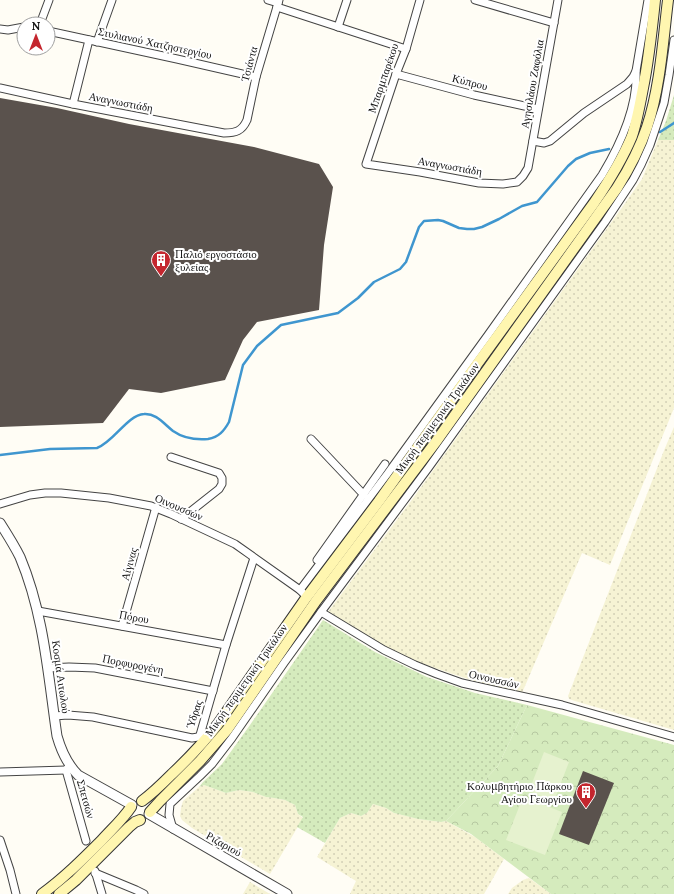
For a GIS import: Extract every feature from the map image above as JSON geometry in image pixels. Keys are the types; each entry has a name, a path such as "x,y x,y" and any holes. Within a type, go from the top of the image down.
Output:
{"main road":[{"name":"Μικρή περιμετρική Τρικάλων","path":"42,894 89,853 135,804 156,789 205,741 231,705 301,592 379,501 586,214 613,174 631,137 638,114 645,78 655,0"},
{"name":"Μικρή περιμετρική Τρικάλων","path":"58,894 94,868 129,827 135,822 146,819 160,801 200,761 226,730 316,601 430,450 617,188 637,152 650,118 658,80 668,0"},
{"path":"140,820 137,820 132,816 130,812 135,804 145,802 148,805 150,813"}],"street":[{"path":"43,16 49,0"},
{"path":"96,42 112,0"},
{"path":"268,0 338,27 406,49"},
{"path":"338,27 347,0"},
{"name":"Μπαρμπαρέκου","path":"366,164 396,74 406,49 420,0"},
{"path":"475,0 554,24"},
{"name":"Αγησιλάου Ζαφόλια","path":"525,172 528,168 558,0"},
{"path":"301,592 523,287 599,179 616,150 626,124 635,92 636,71 648,0"},
{"name":"Τσιάντα","path":"239,131 247,120 256,77 278,3"},
{"path":"0,29 8,30 16,28"},
{"name":"Στυλιανού Χατζηστεργίου","path":"56,33 256,77"},
{"path":"74,104 89,40"},
{"path":"173,829 169,815 170,804 212,764 226,746 321,612 429,467 633,180 650,145 661,113 668,81 674,40"},
{"path":"533,141 544,143 550,141 593,106 627,84 636,71"},
{"name":"Κύπρου","path":"396,74 474,95 538,109"},
{"name":"Αναγνωστιάδη","path":"0,88 224,133 239,131"},
{"name":"Αναγνωστιάδη","path":"366,164 479,183 503,184 517,182 525,172"},
{"path":"311,439 364,494"},
{"path":"171,457 219,473 223,481 219,489 181,519"},
{"path":"301,592 385,464"},
{"name":"Οινουσσών","path":"0,504 30,495 61,493 109,498 156,507 235,544 301,592"},
{"name":"Αίγινας","path":"122,626 156,507"},
{"name":"Κοσμά Αιτωλού","path":"0,522 4,536 19,556 38,610 48,668 57,736 68,767 78,775 135,804"},
{"name":"Ύδρας","path":"54,716 68,715 93,717 192,738 198,737 200,735 226,645 254,558"},
{"name":"Πόρου","path":"38,610 226,645"},
{"name":"Οινουσσών","path":"321,612 357,635 390,653 437,674 462,683 562,705 674,737"},
{"name":"Πορφυρογένη","path":"48,668 69,666 95,668 213,691"},
{"path":"0,772 68,767"},
{"name":"Σπετσών","path":"68,767 86,841"},
{"name":"Ριζαριού","path":"150,813 173,829 287,894"},
{"path":"0,840 16,894"},
{"path":"94,868 102,894"},
{"path":"94,868 144,894"}],"shaded area":[{"path":"658,140 674,140 674,408 610,565 582,553 522,693 471,680 407,658 375,641 328,612 414,497 642,179"},
{"path":"674,427 674,730 575,701 569,699 568,696"},
{"path":"204,785 226,793 239,790 253,792 266,797 285,800 295,805 298,814 303,818 270,874 192,828 182,820 180,816 183,801 199,787"},
{"path":"373,804 386,808 394,813 418,819 441,822 446,821 475,837 504,859 484,894 350,894 356,881 317,857 340,818 351,813 361,816 367,813"},
{"path":"529,878 551,894 508,894 512,888 523,880"},
{"path":"250,882 270,894 243,894"}],"green space":[{"path":"674,95 674,140 658,140 666,121"},
{"path":"323,620 375,652 427,677 475,693 527,705 498,766 446,821 441,822 418,819 394,813 386,808 373,804 367,813 361,816 351,813 340,818 325,843 297,827 303,817 298,814 295,805 285,800 266,797 253,792 239,790 226,793 204,785 199,787 222,764"},
{"path":"527,705 674,745 674,894 551,894 471,834 446,821 498,766"},
{"path":"544,752 569,762 554,801 529,791"},
{"path":"523,797 562,812 545,855 506,840"}],"building":[{"name":"Παλιό εργοστάσιο ξυλείας","path":"0,98 254,147 319,164 333,187 324,245 319,310 257,322 243,340 225,380 161,393 129,389 103,423 0,427"},
{"name":"Κολυμβητήριο Πάρκου Αγίου Γεωργίου","path":"583,771 614,783 589,845 559,834"}],"waterway":[{"path":"660,132 674,123"},
{"path":"0,455 50,449 97,448 103,445 132,419 144,414 156,417 173,431 185,437 194,439 208,439 215,437 223,431 229,422 243,365 257,346 281,325 338,313 358,298 374,282 400,269 406,262 419,227 424,221 438,220 459,228 467,229 482,227 522,206 537,202 568,166 576,159 590,153 609,149"}],"place":[{"name":"Παλιό εργοστάσιο ξυλείας","path":"161,277"},
{"name":"Κολυμβητήριο Πάρκου Αγίου Γεωργίου","path":"586,809"}]}
